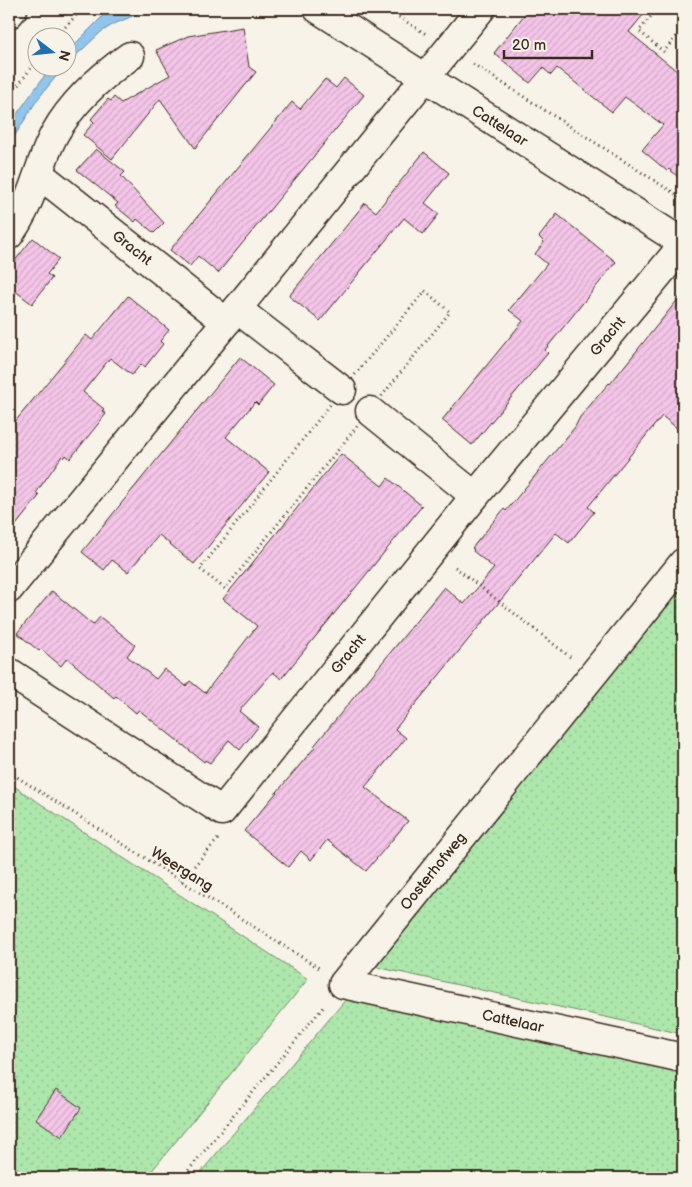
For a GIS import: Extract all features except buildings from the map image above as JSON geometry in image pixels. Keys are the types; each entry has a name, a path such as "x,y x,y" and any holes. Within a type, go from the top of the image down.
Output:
{"street":[{"path":"9,14 13,9"},
{"name":"Cattelaar","path":"318,9 683,244"},
{"path":"9,589 481,9"},
{"path":"9,235 24,212 55,134 76,103 103,75 130,56"},
{"name":"Gracht","path":"39,174 232,316 342,390"},
{"name":"Gracht","path":"222,812 475,496 683,244"},
{"path":"370,411 475,496"},
{"name":"Oosterhofweg","path":"343,984 683,563"},
{"path":"9,672 222,812"},
{"name":"Cattelaar","path":"343,984 683,1058"}],"path":[{"path":"64,28 82,9"},
{"path":"386,9 683,199"},
{"path":"657,9 639,31 664,52 683,27"},
{"path":"9,97 28,71"},
{"path":"226,590 200,569 342,390"},
{"path":"432,549 592,675"},
{"name":"Weergang","path":"9,772 343,984"},
{"path":"181,881 229,826 222,812"},
{"path":"182,1178 343,984"}],"green space":[{"path":"683,576 683,1034 367,965"},
{"path":"9,783 308,979 146,1178 9,1178"},
{"path":"347,998 683,1070 683,1178 196,1178"}],"water":[{"path":"110,9 149,9 114,24 101,32 78,54 78,41"},
{"path":"43,78 55,78 37,100 14,137 9,132 9,125"}]}
